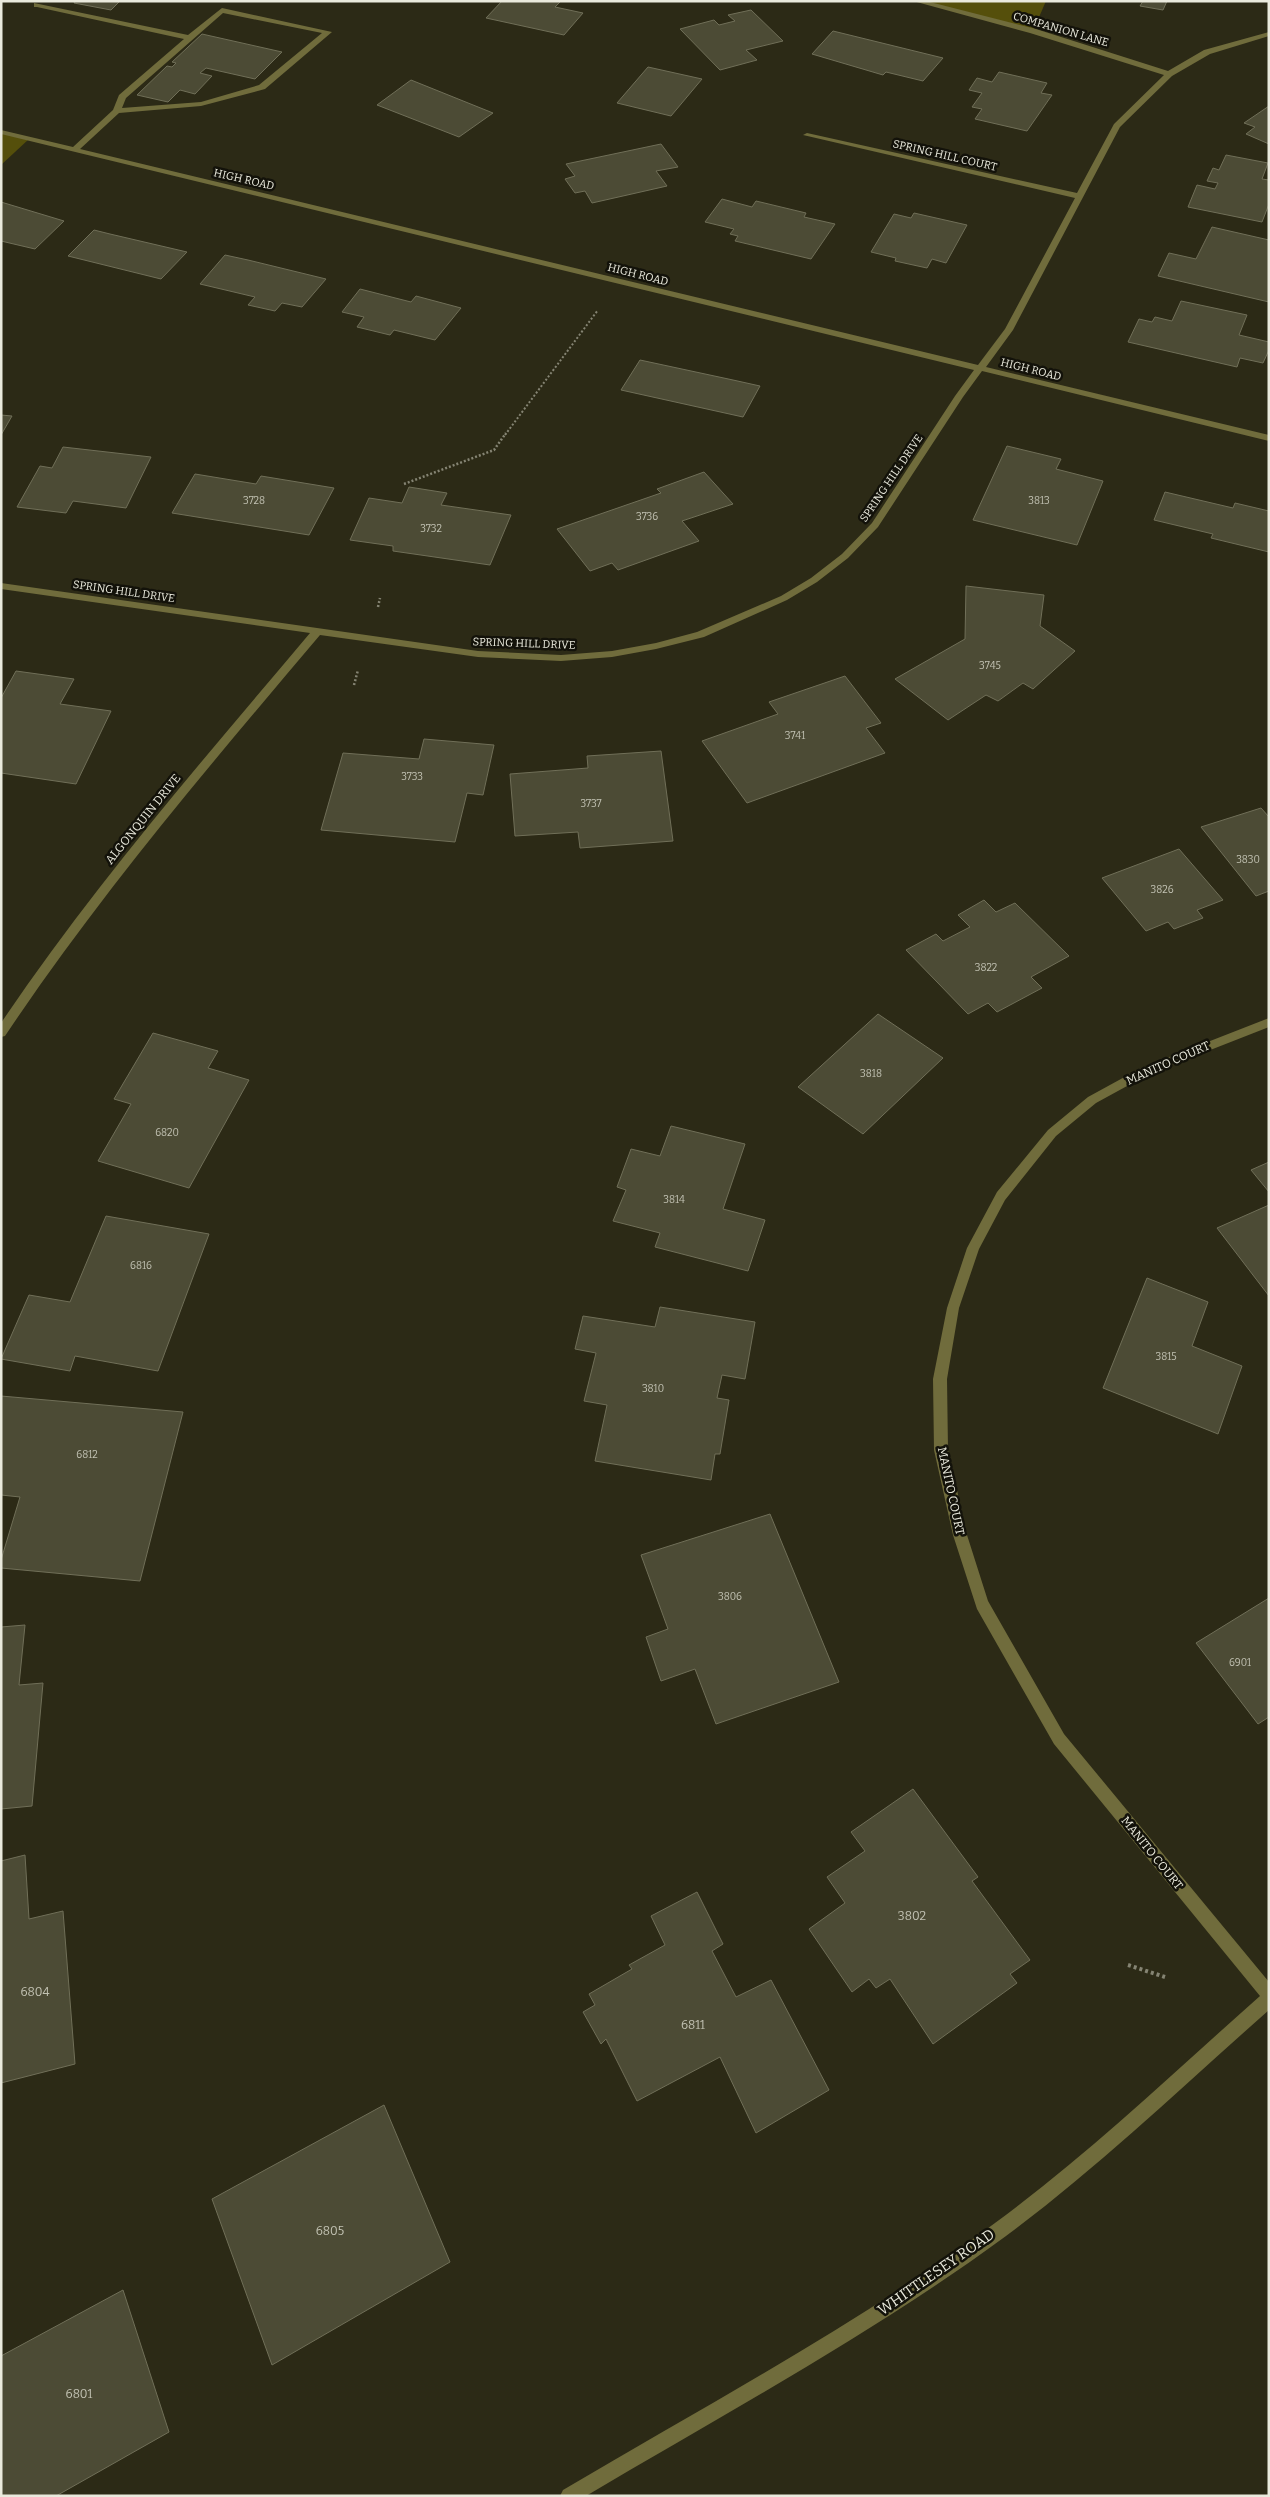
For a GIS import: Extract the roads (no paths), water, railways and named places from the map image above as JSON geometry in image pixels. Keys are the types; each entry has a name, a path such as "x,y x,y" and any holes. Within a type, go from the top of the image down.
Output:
{"street":[{"name":"COMPANION LANE","path":"916,1 1042,34 1169,74"},
{"path":"37,5 190,38"},
{"path":"74,150 117,111 122,97 222,10 328,32 262,87 201,104 117,111"},
{"name":"SPRING HILL DRIVE","path":"1,586 478,654 561,658 612,654 656,646 717,628 784,598 814,580 845,556 875,525 959,396 1009,330 1078,196 1117,126 1169,74 1207,52 1269,34"},
{"name":"HIGH ROAD","path":"1,132 1269,438"},
{"name":"SPRING HILL COURT","path":"807,135 1078,196"},
{"name":"ALGONQUIN DRIVE","path":"1,1033 42,970 93,902 318,631"},
{"name":"MANITO COURT","path":"1269,1022 1145,1071 1092,1100 1052,1133 1001,1196 973,1248 953,1308 940,1379 941,1450 960,1535 982,1604 1059,1739 1269,1995"},
{"name":"WHITTLESEY ROAD","path":"569,2496 877,2313 963,2257 1065,2178 1269,1999"}]}
